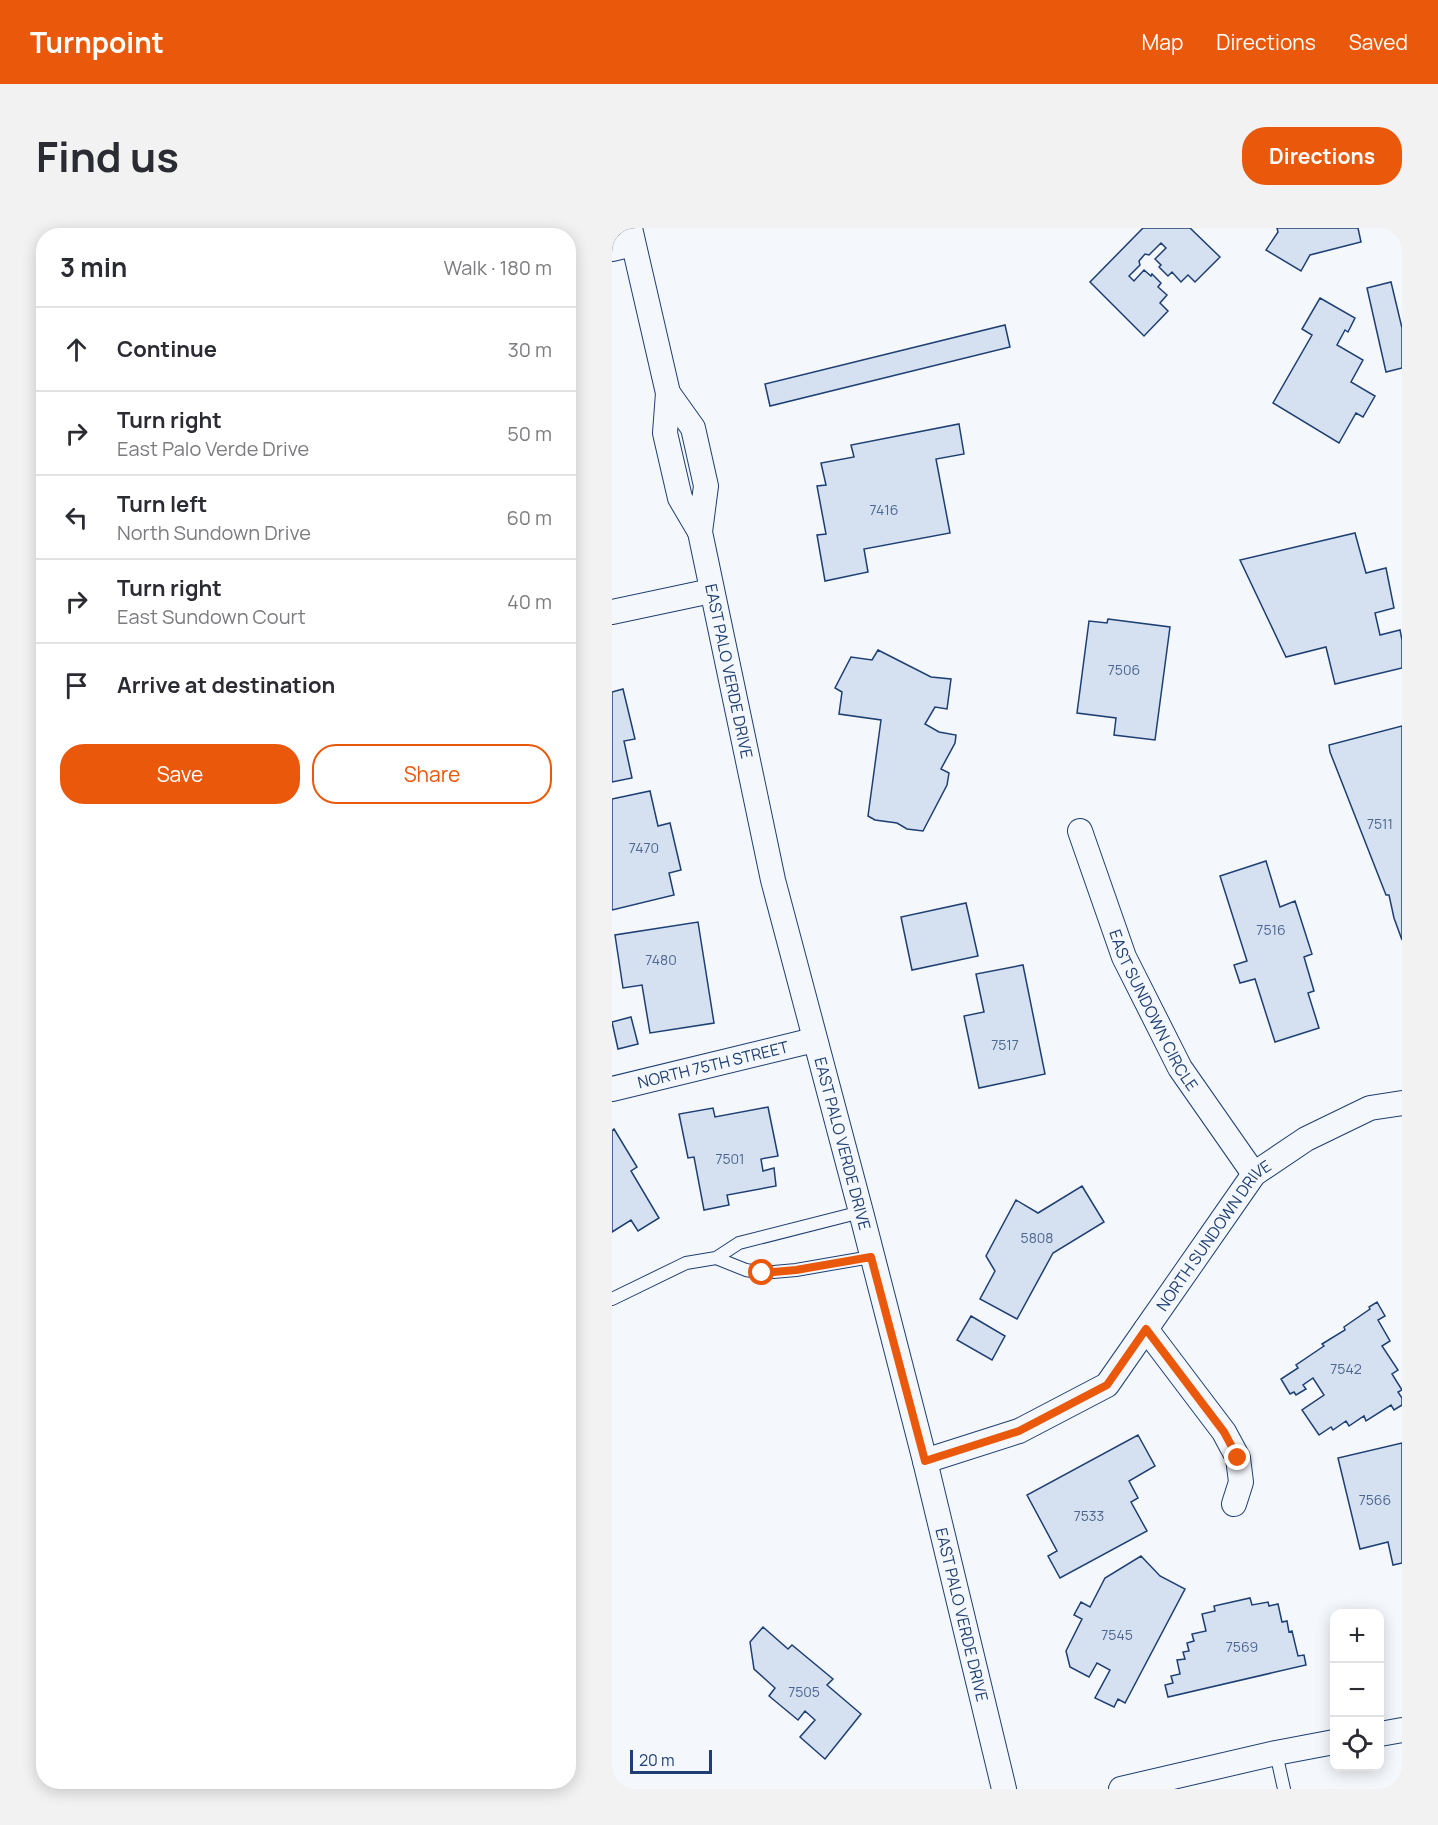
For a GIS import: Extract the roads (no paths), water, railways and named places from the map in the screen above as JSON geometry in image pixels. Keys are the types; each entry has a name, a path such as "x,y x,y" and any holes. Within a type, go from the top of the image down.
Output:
{"street":[{"name":"EAST PALO VERDE DRIVE","path":"625,240 668,393 665,433 680,498 700,532 773,880 925,1461 1004,1789"},
{"path":"612,612 711,591"},
{"name":"EAST SUNDOWN CIRCLE","path":"1080,831 1124,957 1180,1068 1254,1174"},
{"name":"NORTH 75TH STREET","path":"612,1089 814,1040"},
{"name":"NORTH SUNDOWN DRIVE","path":"925,1461 1019,1431 1107,1385 1254,1174 1306,1139 1370,1108 1402,1103"},
{"path":"1146,1329 1224,1432 1238,1458 1241,1482 1234,1504"},
{"path":"1121,1789 1330,1743"}],"lane":[{"path":"612,1299 686,1263 716,1258 739,1243 861,1212"},
{"path":"716,1258 746,1270 762,1273 796,1270 871,1257"},
{"path":"1276,1753 1284,1789"}]}
